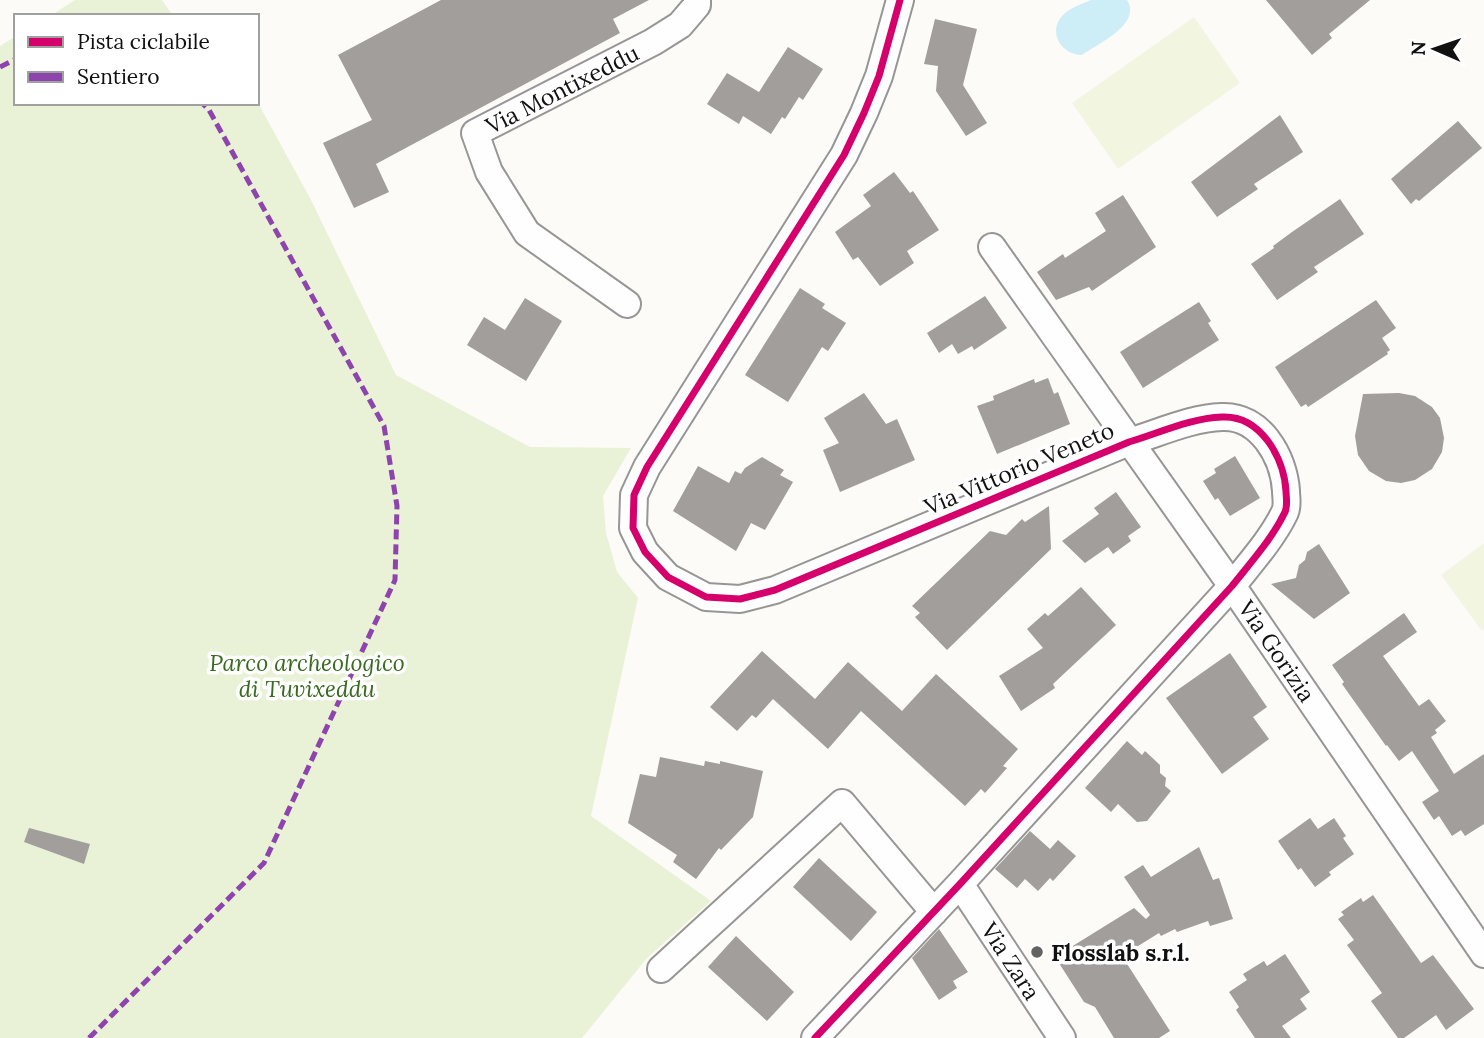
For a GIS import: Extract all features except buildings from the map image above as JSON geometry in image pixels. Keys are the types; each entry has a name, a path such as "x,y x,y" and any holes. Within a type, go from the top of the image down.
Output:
{"street":[{"name":"Via Montixeddu","path":"627,304 527,233 489,172 475,133 653,42 680,25 697,5 696,0"},
{"name":"Via Vittorio Veneto","path":"815,1038 960,884 1232,586 1270,538 1286,509 1285,478 1272,447 1251,423 1224,417 1187,423 1129,442 775,590 740,599 706,597 668,577 645,552 634,528 634,495 647,467 844,155 879,76 900,0"},
{"name":"Via Gorizia","path":"992,247 1232,586 1484,954"},
{"path":"661,970 842,803 934,912"},
{"name":"Via Zara","path":"960,884 1062,1038"}],"green space":[{"path":"75,0 162,0 172,14 53,14"},
{"path":"1194,17 1240,83 1118,169 1072,103"},
{"name":"Parco archeologico di Tuvixeddu","path":"14,37 14,105 259,105 311,200 396,375 530,447 631,448 603,496 606,533 617,572 638,598 591,816 711,901 647,958 582,1038 0,1038 0,46"},
{"path":"1484,543 1484,629 1482,631 1441,575"}],"water":[{"path":"1091,0 1127,0 1129,17 1108,39 1082,55 1075,54 1059,42 1056,30 1058,23 1068,11"}],"marked path":[{"path":"0,67 14,60"},
{"path":"89,1038 264,863 395,580 397,506 384,426 204,105"}],"cycle path":[{"path":"815,1038 960,884 1232,586 1268,541 1286,507 1284,478 1268,440 1248,423 1236,418 1222,417 1187,423 1129,442 775,590 740,599 706,597 668,577 645,552 633,528 634,495 647,467 844,155 879,76 900,0"}],"place":[{"name":"Flosslab s.r.l.","path":"1037,952"}]}
